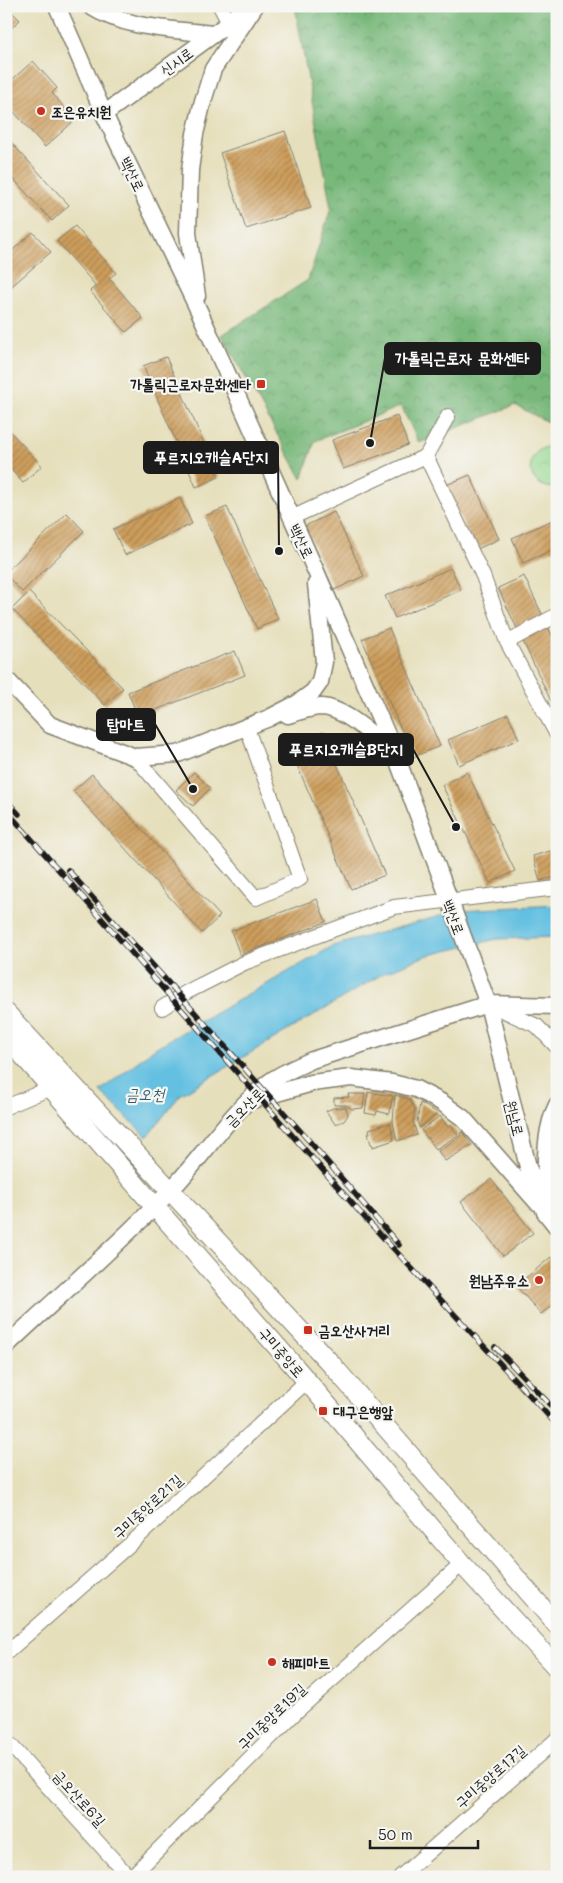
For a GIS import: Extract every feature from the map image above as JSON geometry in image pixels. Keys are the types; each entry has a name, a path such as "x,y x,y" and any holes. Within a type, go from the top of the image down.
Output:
{"main road":[{"name":"구미중앙로","path":"6,1013 332,1365 557,1625"},
{"name":"구미중앙로","path":"6,1036 307,1381 462,1564 557,1668"}],"street":[{"name":"백산로","path":"57,6 104,114 200,313 395,753 488,1004"},
{"path":"90,6 114,19 147,26 212,34"},
{"path":"220,6 229,23"},
{"name":"신시로","path":"104,114 229,23 246,6"},
{"path":"200,313 188,234 190,170 195,134 202,100 213,69 255,6"},
{"path":"291,518 426,456 448,416"},
{"path":"426,456 482,576 507,642 557,735"},
{"path":"247,728 298,703 313,692 320,682 324,662 314,567"},
{"path":"507,642 557,615"},
{"path":"6,678 50,725 135,757 178,754 247,728 302,711 324,707 346,716 395,753"},
{"path":"135,757 256,898 300,879 247,728"},
{"path":"162,1008 187,992 244,963 394,907 557,888"},
{"path":"488,1004 537,1026 557,1046"},
{"name":"금오산로","path":"6,1346 170,1191 246,1102 269,1082 288,1070 312,1060 488,1004 557,1006"},
{"name":"원남로","path":"488,1004 525,1158 545,1212 557,1227"},
{"path":"246,1102 304,1085 351,1078 392,1083 416,1089 441,1102 463,1118 545,1212"},
{"path":"6,1107 52,1087"},
{"path":"545,1212 549,1126 557,1105"},
{"name":"구미중앙로21길","path":"6,1653 137,1538 307,1381"},
{"name":"구미중앙로19길","path":"130,1877 297,1712 462,1564"},
{"name":"구미중앙로17길","path":"400,1877 557,1738"},
{"name":"금오산로6길","path":"6,1740 130,1877"}],"green space":[{"path":"295,6 557,6 557,427 515,405 419,443 401,406 315,441 302,479 222,335 308,280 331,208"},
{"path":"549,446 557,447 557,487 555,488 538,482 533,477 531,470 531,462 534,456 540,450"}],"water":[{"name":"금오천","path":"557,905 557,937 497,939 425,956 384,973 180,1095 147,1137 100,1091 155,1048 333,946 461,910"}],"building":[{"path":"6,6 20,20 6,33"},
{"name":"조은유치원","path":"33,61 57,88 52,93 75,120 45,147 6,103 6,85"},
{"path":"285,131 311,208 246,229 220,153"},
{"path":"6,137 69,205 52,221 6,171"},
{"path":"75,226 116,273 109,278 143,318 126,332 90,291 96,286 57,241"},
{"path":"33,232 51,252 6,291 6,256"},
{"path":"166,357 219,477 196,487 143,366"},
{"path":"397,416 408,445 343,469 332,440"},
{"path":"6,427 42,466 23,483 6,464"},
{"path":"470,475 499,539 475,550 446,485"},
{"path":"180,498 192,524 125,555 113,529"},
{"path":"227,507 278,619 257,629 205,516"},
{"path":"334,512 364,576 334,590 305,526"},
{"path":"67,513 84,531 22,592 6,575 6,572"},
{"path":"557,518 557,548 523,563 512,538"},
{"path":"451,568 461,590 395,618 385,596"},
{"path":"524,576 557,646 557,698 551,701 498,588"},
{"path":"29,592 123,688 105,705 12,609"},
{"path":"389,628 440,746 413,757 362,639"},
{"path":"235,651 245,675 138,717 128,692"},
{"path":"508,714 519,739 459,765 448,740"},
{"path":"323,732 385,875 351,889 289,747"},
{"path":"194,772 210,788 193,806 176,790"},
{"path":"467,772 515,871 490,883 442,785"},
{"path":"92,774 220,916 202,933 73,791"},
{"path":"557,849 557,876 540,881 533,856"},
{"path":"317,899 326,922 240,955 231,931"},
{"path":"368,1092 393,1096 389,1114 377,1111 376,1115 365,1113"},
{"path":"348,1094 365,1094 363,1108 352,1109 346,1105 334,1105 334,1098 349,1097"},
{"path":"395,1095 409,1099 415,1109 413,1121 417,1135 397,1141 393,1122"},
{"path":"420,1103 438,1113 420,1128 417,1122"},
{"path":"346,1107 348,1115 344,1121 335,1124 326,1111 333,1108"},
{"path":"440,1116 448,1127 451,1125 458,1135 436,1149 421,1130"},
{"path":"390,1123 394,1140 373,1147 368,1133 370,1133 369,1129"},
{"path":"462,1132 472,1145 445,1161 438,1151 461,1135 460,1133"},
{"path":"557,1150 557,1168 554,1165 555,1152"},
{"path":"491,1179 533,1233 503,1256 461,1202"},
{"path":"551,1257 557,1264 557,1302 541,1314 516,1286"}],"railway":[{"path":"6,800 19,814"},
{"path":"6,810 365,1218 557,1425"},
{"path":"68,870 311,1143 399,1245"},
{"path":"495,1347 557,1412"}],"place":[{"name":"조은유치원","path":"41,111"},
{"name":"가톨릭근로자문화센타","path":"261,384"},
{"name":"가톨릭근로자 문화센타","path":"370,443"},
{"name":"푸르지오캐슬A단지","path":"279,551"},
{"name":"탑마트","path":"193,789"},
{"name":"푸르지오캐슬B단지","path":"456,827"},
{"name":"원남주유소","path":"539,1280"},
{"name":"금오산사거리","path":"308,1330"},
{"name":"대구은행앞","path":"323,1411"},
{"name":"해피마트","path":"272,1662"}]}
